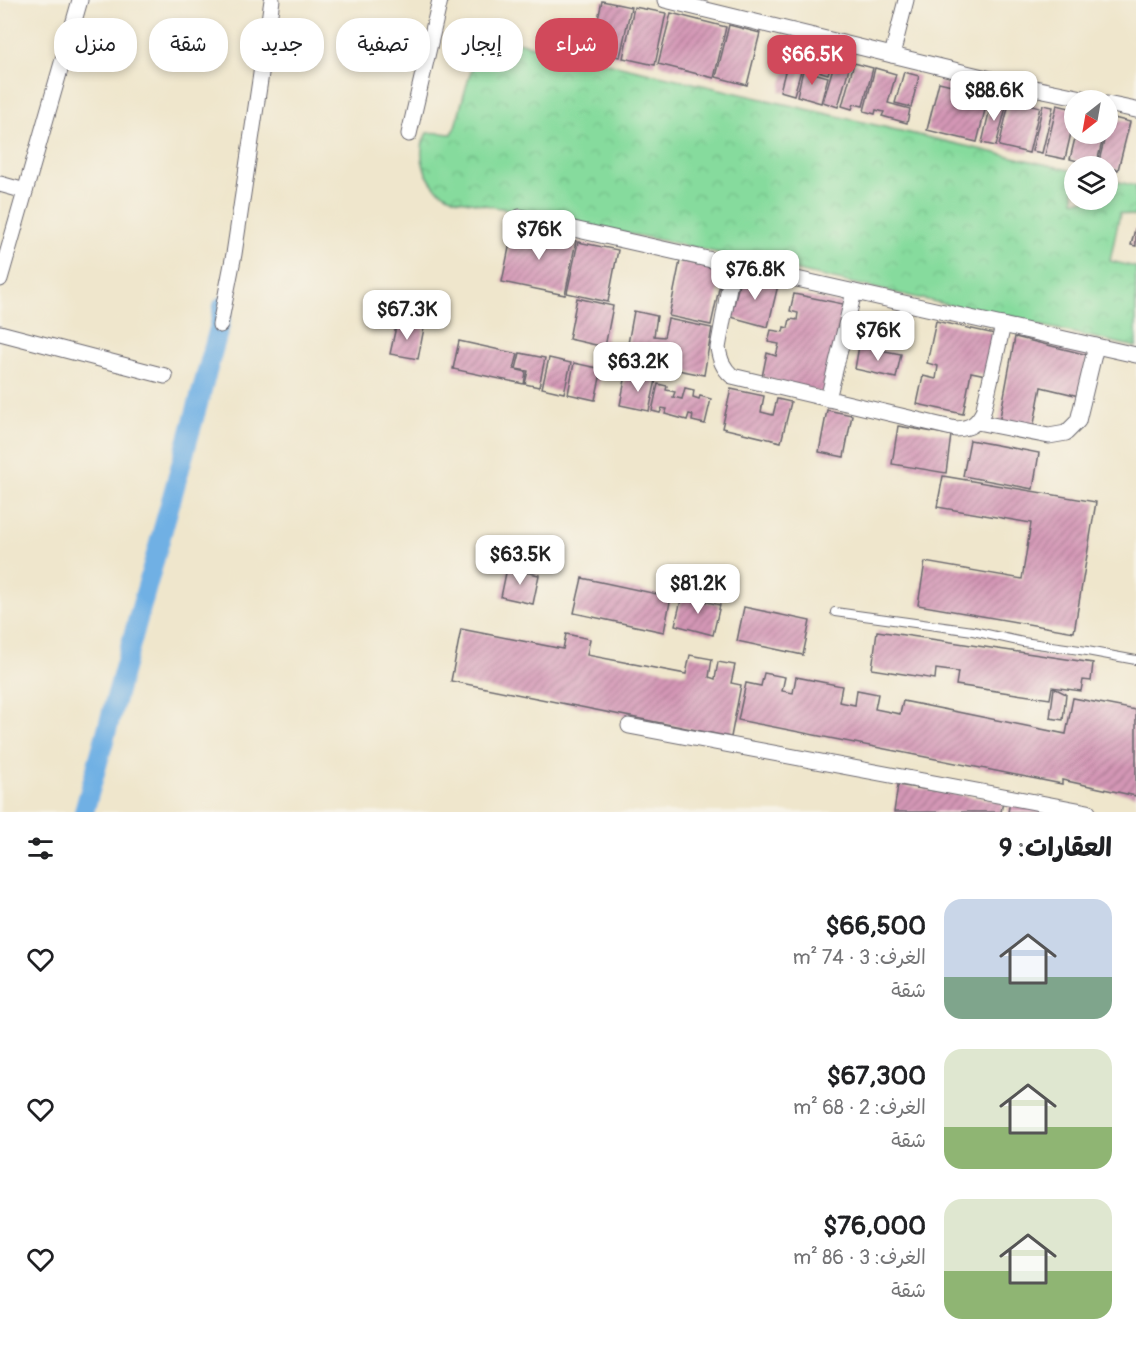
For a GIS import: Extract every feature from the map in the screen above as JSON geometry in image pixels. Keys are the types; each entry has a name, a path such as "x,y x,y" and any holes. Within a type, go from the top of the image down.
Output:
{"street":[{"path":"0,279 80,0"},
{"path":"220,325 234,254 272,0"},
{"path":"409,134 440,0"},
{"path":"665,0 991,79 1064,94"},
{"path":"892,54 906,0"},
{"path":"1118,106 1136,110"},
{"path":"0,184 25,191"},
{"path":"520,217 1136,355"},
{"path":"733,264 718,348 720,360 732,376 956,429 968,428 977,422 983,412 1003,325"},
{"path":"828,399 854,292"},
{"path":"0,333 165,376"},
{"path":"977,422 1049,436 1066,433 1078,421 1096,346"},
{"path":"629,726 1088,812"}],"lane":[{"path":"835,612 973,632 1136,660"}],"green space":[{"path":"523,43 535,46 535,72 618,72 618,65 1064,169 1064,210 1118,210 1118,182 1136,186 1136,216 1120,213 1110,261 1136,267 1136,347 665,241 455,199 439,191 427,175 422,161 422,146 427,133 452,134 471,72 523,72"}],"building":[{"path":"602,1 631,7 620,57 618,57 618,18 598,18"},
{"path":"634,7 666,13 655,65 623,58"},
{"path":"671,13 726,27 714,78 658,64"},
{"path":"729,25 760,33 747,85 716,77"},
{"path":"793,41 808,46 794,95 780,91"},
{"path":"811,43 854,55 851,65 832,60 828,74 804,67"},
{"path":"854,63 873,68 863,106 854,104 852,109 842,106"},
{"path":"834,64 849,68 838,107 823,102"},
{"path":"875,68 896,74 888,103 910,109 907,123 882,116 884,112 876,110 875,114 864,111"},
{"path":"803,70 828,77 821,103 797,96"},
{"path":"904,72 919,76 911,107 895,103"},
{"path":"939,82 989,94 977,142 927,130"},
{"path":"992,99 1007,103 996,146 982,143"},
{"path":"1010,99 1040,107 1029,153 999,146"},
{"path":"1043,105 1053,107 1042,153 1032,151"},
{"path":"1057,105 1064,107 1064,144 1068,144 1066,156 1064,159 1045,155"},
{"path":"1118,119 1130,122 1118,170 1118,156 1100,156 1103,144 1118,144"},
{"path":"1074,144 1102,144 1098,156 1071,156"},
{"path":"513,228 576,241 565,295 502,282"},
{"path":"1136,229 1136,246 1131,245"},
{"path":"578,242 618,250 608,302 567,293"},
{"path":"680,261 723,270 711,325 669,316"},
{"path":"741,276 778,285 768,327 731,317"},
{"path":"794,294 848,305 828,395 762,377 767,353 776,356 779,344 768,342 771,330 783,332 784,327 788,328 790,319 797,320 798,313 790,311"},
{"path":"577,298 613,306 605,347 569,339"},
{"path":"634,311 657,316 654,336 664,337 668,319 712,328 704,375 625,360"},
{"path":"936,321 995,334 986,375 971,372 963,414 917,404 923,376 936,379 938,366 927,363"},
{"path":"397,322 424,328 418,359 390,354"},
{"path":"1015,337 1088,355 1079,396 1041,387 1033,429 999,423"},
{"path":"459,341 518,354 514,369 526,372 524,384 453,369"},
{"path":"859,346 901,354 896,378 855,369"},
{"path":"520,353 545,358 539,387 525,384 528,371 516,369"},
{"path":"549,358 571,363 564,393 542,388"},
{"path":"574,363 602,369 595,400 568,394"},
{"path":"626,375 656,380 649,411 620,405"},
{"path":"658,384 667,386 666,390 675,392 673,397 682,399 685,388 694,390 693,397 711,399 705,424 692,421 693,415 689,414 687,420 665,414 667,409 662,408 660,413 652,411"},
{"path":"731,389 764,396 761,412 773,415 777,399 791,402 781,442 722,428"},
{"path":"827,410 852,415 844,457 819,452"},
{"path":"898,426 951,435 946,473 892,464"},
{"path":"970,440 1039,453 1033,489 963,476"},
{"path":"943,476 1096,502 1074,632 918,605 925,562 1022,579 1031,523 937,507"},
{"path":"507,568 539,575 533,604 501,597"},
{"path":"582,578 671,597 664,632 574,613"},
{"path":"682,596 720,605 713,635 675,625"},
{"path":"744,607 810,621 803,655 737,641"},
{"path":"461,629 563,649 566,634 590,639 587,655 686,674 690,655 712,659 709,677 715,679 718,662 735,665 731,683 741,685 731,737 451,681"},
{"path":"877,631 1093,663 1091,681 1083,680 1081,691 1052,687 1050,699 956,685 958,672 936,669 935,679 872,669"},
{"path":"764,673 785,677 782,691 793,693 796,677 842,686 839,702 855,705 857,690 878,694 875,709 900,714 903,701 1066,734 1073,698 1136,710 1136,796 1062,780 1062,784 738,720 746,683 761,686"},
{"path":"1054,688 1066,694 1063,720 1050,718"},
{"path":"898,785 1003,802 1001,812 894,812"},
{"path":"1010,802 1054,812 1008,812"}],"waterway":[{"path":"84,812 220,325 223,306"}]}
